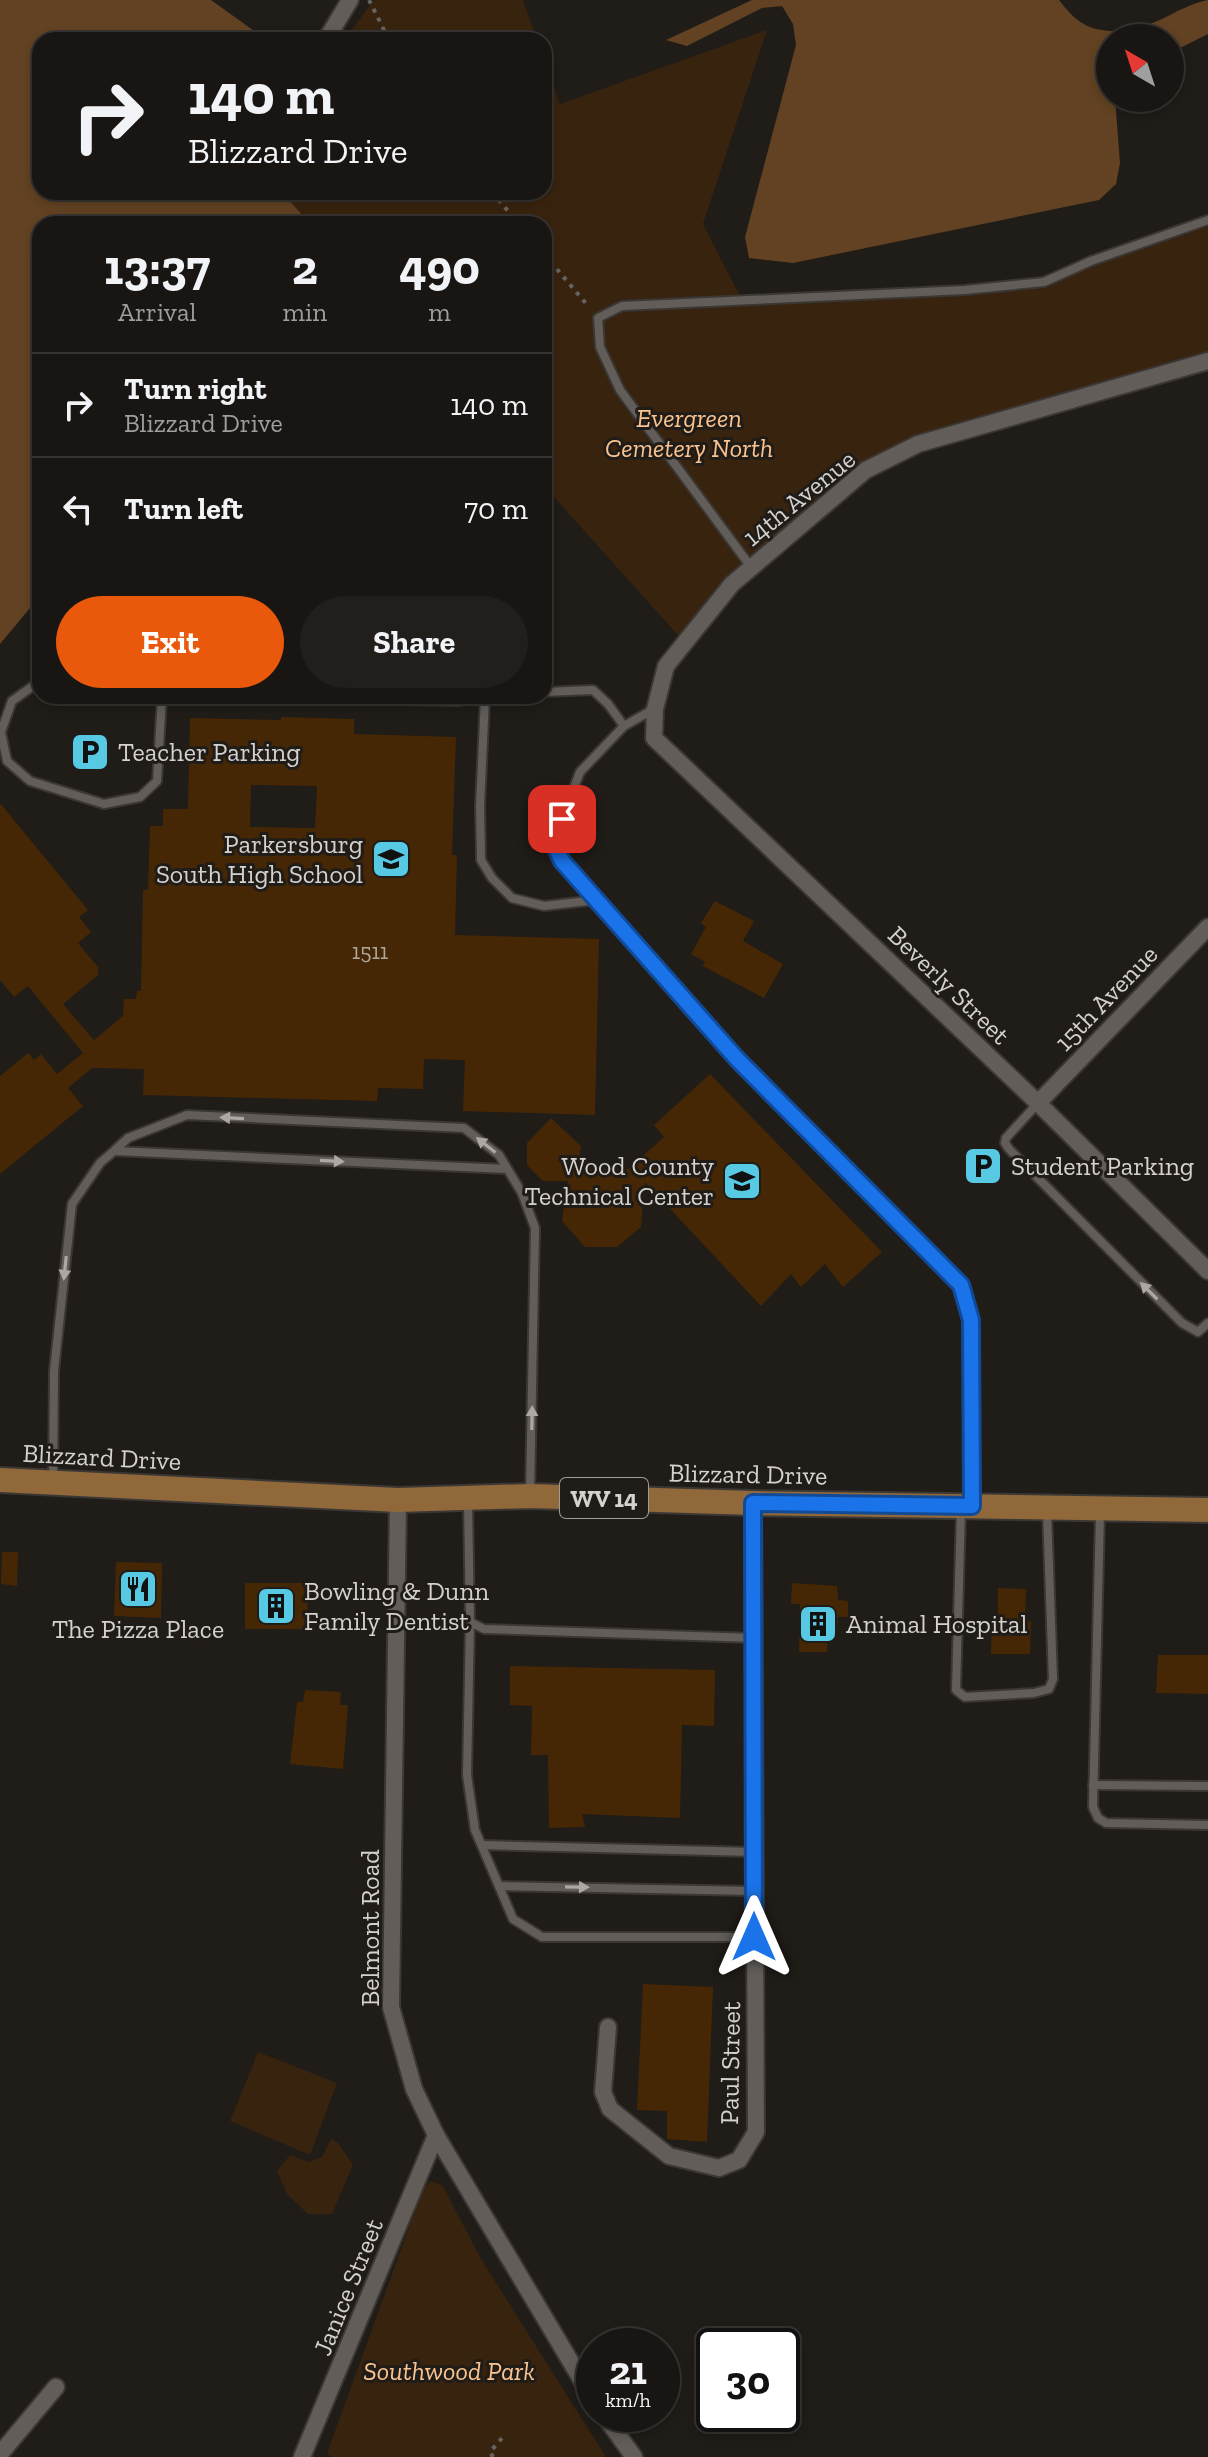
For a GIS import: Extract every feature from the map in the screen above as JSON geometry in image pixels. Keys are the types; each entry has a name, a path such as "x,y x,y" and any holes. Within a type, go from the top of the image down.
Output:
{"main road":[{"name":"Blizzard Drive","path":"0,1480 398,1500 530,1496 1208,1510"}],"street":[{"path":"331,32 350,0"},
{"name":"14th Avenue","path":"654,738 655,709 666,666 732,584 866,470 918,444 1208,361"},
{"name":"Beverly Street","path":"654,738 1038,1103 1208,1271"},
{"name":"15th Avenue","path":"1038,1103 1208,927"},
{"name":"Belmont Road","path":"398,1500 391,2007 414,2089 436,2135 576,2371"},
{"name":"Paul Street","path":"608,2027 603,2092 610,2109 669,2156 719,2168 739,2160 756,2132 753,1503"},
{"name":"Janice Street","path":"302,2457 436,2135"},
{"path":"0,2454 56,2387"},
{"path":"616,2432 634,2457"}],"lane":[{"path":"751,568 620,390 600,347 598,318 622,306 965,290 1044,282 1091,261 1208,220"},
{"path":"32,687 12,701 1,732 7,761 30,781 104,804 140,797 157,781 162,704"},
{"path":"552,692 593,690 624,726"},
{"path":"485,704 481,860 492,878 512,898 544,906 596,900"},
{"path":"655,709 624,726 580,772 553,842 562,861 737,1059 961,1285 971,1320 966,1506 956,1690 965,1697 1049,1689 1053,1679 1047,1507"},
{"path":"1038,1103 1006,1138 1009,1149 1182,1323 1198,1332 1208,1323"},
{"path":"53,1482 54,1371 72,1204 100,1163 128,1138 187,1115 464,1128 499,1155 522,1193 535,1228 530,1496"},
{"path":"114,1151 507,1169"},
{"path":"468,1498 470,1622 467,1775 475,1830 513,1919 542,1937 754,1937"},
{"path":"1100,1508 1093,1807 1098,1818 1106,1823 1208,1825"},
{"path":"470,1622 484,1629 753,1638"},
{"path":"1093,1785 1208,1786"},
{"path":"482,1845 754,1852"},
{"path":"499,1886 754,1891"}],"path":[{"path":"369,0 385,32"},
{"path":"499,200 512,216"},
{"path":"552,263 598,318"},
{"path":"493,2457 490,2452 503,2437"}],"green space":[{"path":"374,0 523,0 534,32 350,32"},
{"name":"Evergreen Cemetery North","path":"767,30 703,224 742,300 1044,282 1208,220 1208,361 918,444 866,470 732,584 685,643 552,495 552,216 303,216 289,200 552,200 552,82 560,104"},
{"path":"258,2052 337,2083 310,2155 230,2121"},
{"path":"331,2139 338,2143 353,2165 332,2214 308,2214 287,2194 277,2171 290,2155 309,2162 322,2157"},
{"name":"Southwood Park","path":"431,2181 443,2186 481,2259 576,2409 576,2432 590,2432 606,2457 331,2457 327,2453 423,2189"}],"shaded area":[{"path":"0,0 211,0 256,32 32,32 32,200 289,200 303,216 32,216 32,606 0,644"},
{"path":"752,0 1059,0 1083,24 1096,29 1096,112 1116,112 1120,163 1116,184 1099,200 793,263 749,258 745,237 796,45 793,24 782,6 762,8 687,46 666,40"},
{"path":"1208,0 1208,34 1184,46 1184,24 1151,24"}],"building":[{"name":"Parkersburg South High School","path":"281,717 354,719 354,734 456,737 452,855 457,855 455,935 599,939 595,1115 463,1111 465,1060 424,1059 423,1089 378,1088 377,1101 143,1095 144,1069 92,1068 68,1088 83,1106 0,1174 0,1076 28,1053 34,1060 41,1054 57,1074 83,1053 28,986 14,997 0,980 0,803 88,910 79,917 91,932 78,943 98,967 98,975 63,1004 94,1040 123,1016 124,999 136,999 137,991 141,991 143,890 148,890 150,826 163,826 163,809 188,809 190,718 281,720","holes":["251,785 317,786 315,828 250,827"]},
{"path":"715,901 754,921 743,941 783,964 764,998 703,966 705,962 691,954 706,927 701,923"},
{"path":"710,1074 882,1252 843,1287 825,1264 801,1287 791,1274 761,1306 645,1182 641,1227 617,1247 585,1247 562,1221 568,1181 543,1181 527,1165 527,1143 551,1118 581,1146 578,1169 628,1169 664,1137 654,1125"},
{"path":"2,1552 18,1552 17,1586 1,1584"},
{"name":"The Pizza Place","path":"116,1562 162,1563 161,1618 114,1616"},
{"name":"Bowling & Dunn Family Dentist","path":"245,1583 308,1583 307,1629 245,1629"},
{"name":"Animal Hospital","path":"792,1583 837,1586 838,1600 848,1601 848,1617 838,1617 837,1632 828,1631 827,1652 799,1652 800,1604 791,1604"},
{"path":"998,1588 1026,1589 1025,1621 1031,1621 1030,1654 991,1654 992,1619 998,1620"},
{"path":"1158,1655 1208,1655 1208,1694 1156,1693"},
{"path":"510,1666 715,1670 714,1726 682,1725 680,1818 582,1814 585,1827 549,1828 548,1755 531,1755 532,1706 510,1705"},
{"path":"305,1690 341,1692 340,1705 348,1705 343,1769 290,1764 297,1702 303,1702"},
{"path":"643,1984 713,1987 707,2142 667,2139 667,2111 637,2110"}],"place":[{"name":"Teacher Parking","path":"90,752"},
{"name":"Parkersburg South High School","path":"391,859"},
{"name":"Student Parking","path":"983,1166"},
{"name":"Wood County Technical Center","path":"742,1181"},
{"name":"The Pizza Place","path":"138,1589"},
{"name":"Bowling & Dunn Family Dentist","path":"276,1606"},
{"name":"Animal Hospital","path":"818,1624"}],"route":[{"path":"562,819 553,842 562,861 737,1059 961,1285 971,1320 972,1506 753,1503 754,1937"}]}
